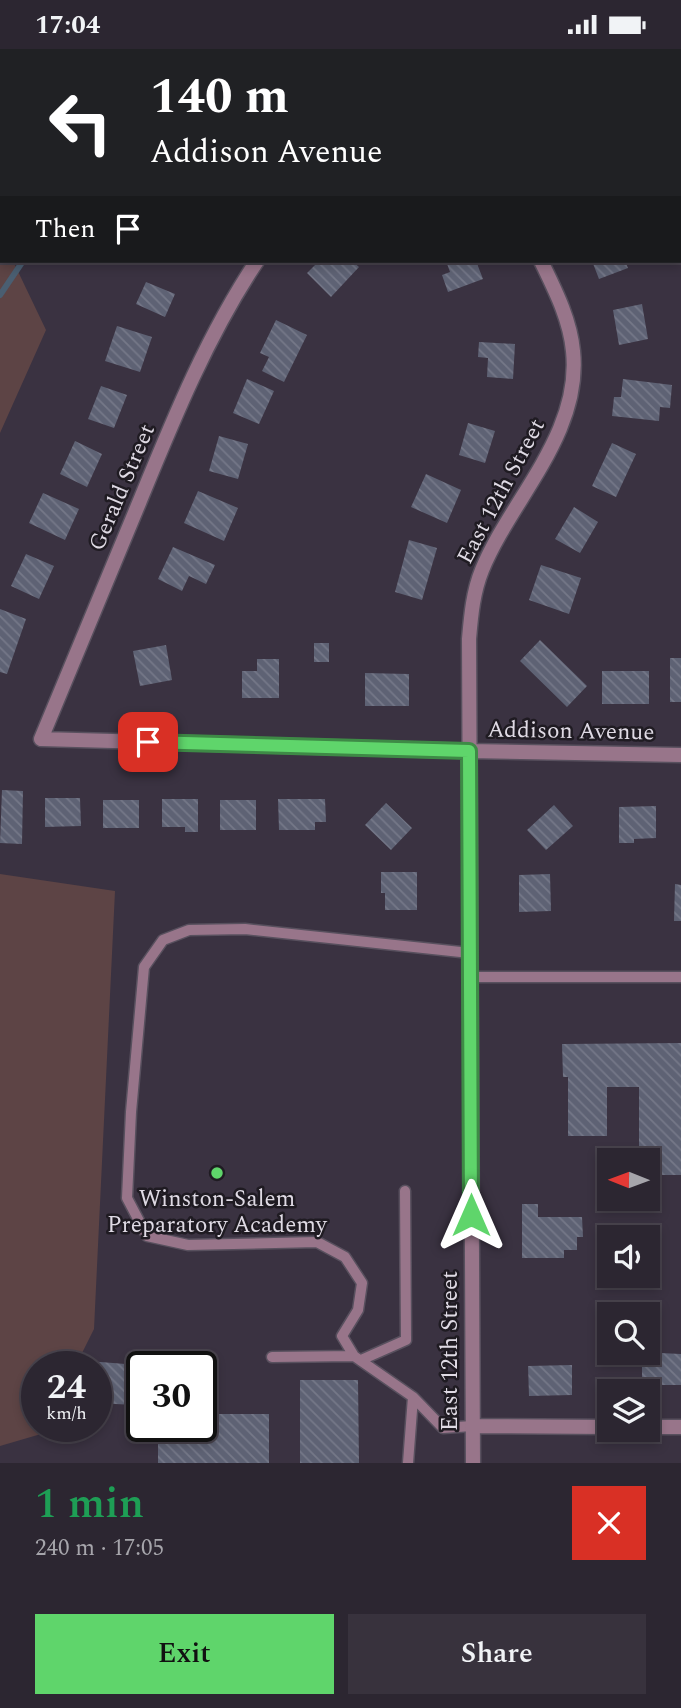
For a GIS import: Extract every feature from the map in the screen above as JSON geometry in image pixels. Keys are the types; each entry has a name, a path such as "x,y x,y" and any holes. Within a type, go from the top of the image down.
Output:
{"street":[{"name":"Gerald Street","path":"41,739 166,436 210,338 256,263"},
{"name":"East 12th Street","path":"473,1463 469,639 473,600 480,573 497,538 548,453 564,417 572,389 573,350 568,321 542,263"},
{"name":"Addison Avenue","path":"41,739 681,755"},
{"path":"472,1426 597,1427"},
{"path":"660,1427 681,1427"}],"lane":[{"path":"470,953 244,929 189,930 163,940 144,967 131,1112 128,1198 148,1236 188,1245 317,1242 345,1257 362,1283 358,1310 342,1335 358,1358 413,1397 443,1428 472,1426"},
{"path":"470,977 681,977"},
{"path":"272,1357 358,1358 406,1340 405,1191"},
{"path":"408,1463 413,1397"}],"shaded area":[{"path":"0,263 14,263 46,330 0,433"},
{"path":"0,874 115,891 94,1329 83,1351 21,1351 21,1440 0,1446"}],"building":[{"path":"317,263 354,263 359,267 331,297 307,273"},
{"path":"447,263 477,263 483,279 448,292 442,275 450,272"},
{"path":"593,263 626,263 628,268 599,279"},
{"path":"146,282 175,294 165,317 136,304"},
{"path":"642,304 648,339 619,345 613,310"},
{"path":"276,320 307,335 284,382 262,371 269,357 260,353"},
{"path":"117,326 152,337 140,372 105,361"},
{"path":"479,342 515,344 513,379 487,377 488,358 478,357"},
{"path":"247,379 274,391 259,424 233,413"},
{"path":"623,379 672,385 670,408 660,407 659,421 612,416 614,397 621,397"},
{"path":"101,386 127,395 114,428 88,419"},
{"path":"468,423 495,431 485,463 459,455"},
{"path":"219,436 248,444 238,479 209,471"},
{"path":"75,441 102,454 87,487 60,474"},
{"path":"612,443 636,454 616,497 592,486"},
{"path":"426,474 461,490 447,523 411,507"},
{"path":"198,491 238,508 224,541 184,523"},
{"path":"43,493 79,509 65,540 29,523"},
{"path":"574,507 598,522 580,553 555,539"},
{"path":"409,540 437,548 422,600 395,592"},
{"path":"173,547 215,565 206,584 189,576 182,591 158,579"},
{"path":"26,554 54,566 39,599 11,586"},
{"path":"541,565 581,578 569,614 529,600"},
{"path":"0,609 26,619 7,674 0,672"},
{"path":"540,640 587,686 567,707 520,661"},
{"path":"314,643 329,643 329,662 314,662"},
{"path":"166,645 172,680 140,686 133,651"},
{"path":"670,658 681,658 681,702 670,702"},
{"path":"257,659 279,659 279,698 242,698 242,671 257,671"},
{"path":"602,671 649,671 649,704 602,704"},
{"path":"365,673 409,674 409,706 365,706"},
{"path":"2,790 23,791 22,844 0,843"},
{"path":"45,798 80,798 81,826 45,827"},
{"path":"162,799 198,799 198,832 185,832 185,827 162,827"},
{"path":"278,799 325,799 326,822 315,822 315,830 279,830"},
{"path":"103,800 139,800 139,828 103,828"},
{"path":"220,800 256,800 256,830 220,830"},
{"path":"386,803 412,828 391,850 365,825"},
{"path":"554,805 573,826 546,850 527,830"},
{"path":"656,806 656,838 619,843 619,807"},
{"path":"381,872 417,872 417,910 385,910 385,893 381,893"},
{"path":"550,874 551,911 519,912 519,875"},
{"path":"675,884 681,885 681,921 674,921"},
{"path":"681,1043 681,1175 660,1175 660,1148 639,1148 639,1087 607,1087 607,1136 568,1136 568,1077 563,1077 562,1044"},
{"path":"522,1204 538,1204 538,1217 582,1217 583,1237 577,1237 577,1250 564,1250 564,1258 522,1258"},
{"path":"660,1353 681,1354 681,1385 660,1385 660,1379 642,1379 642,1365 660,1365"},
{"path":"112,1363 126,1364 126,1405 112,1404"},
{"path":"572,1365 572,1395 529,1396 528,1366"},
{"path":"300,1380 358,1380 359,1463 300,1463"},
{"path":"217,1414 269,1414 269,1463 158,1463 158,1442 217,1442"}],"waterway":[{"path":"0,295 22,263"}],"place":[{"name":"Winston-Salem Preparatory Academy","path":"217,1173"}],"route":[{"path":"148,742 469,751 471,1215"}]}
